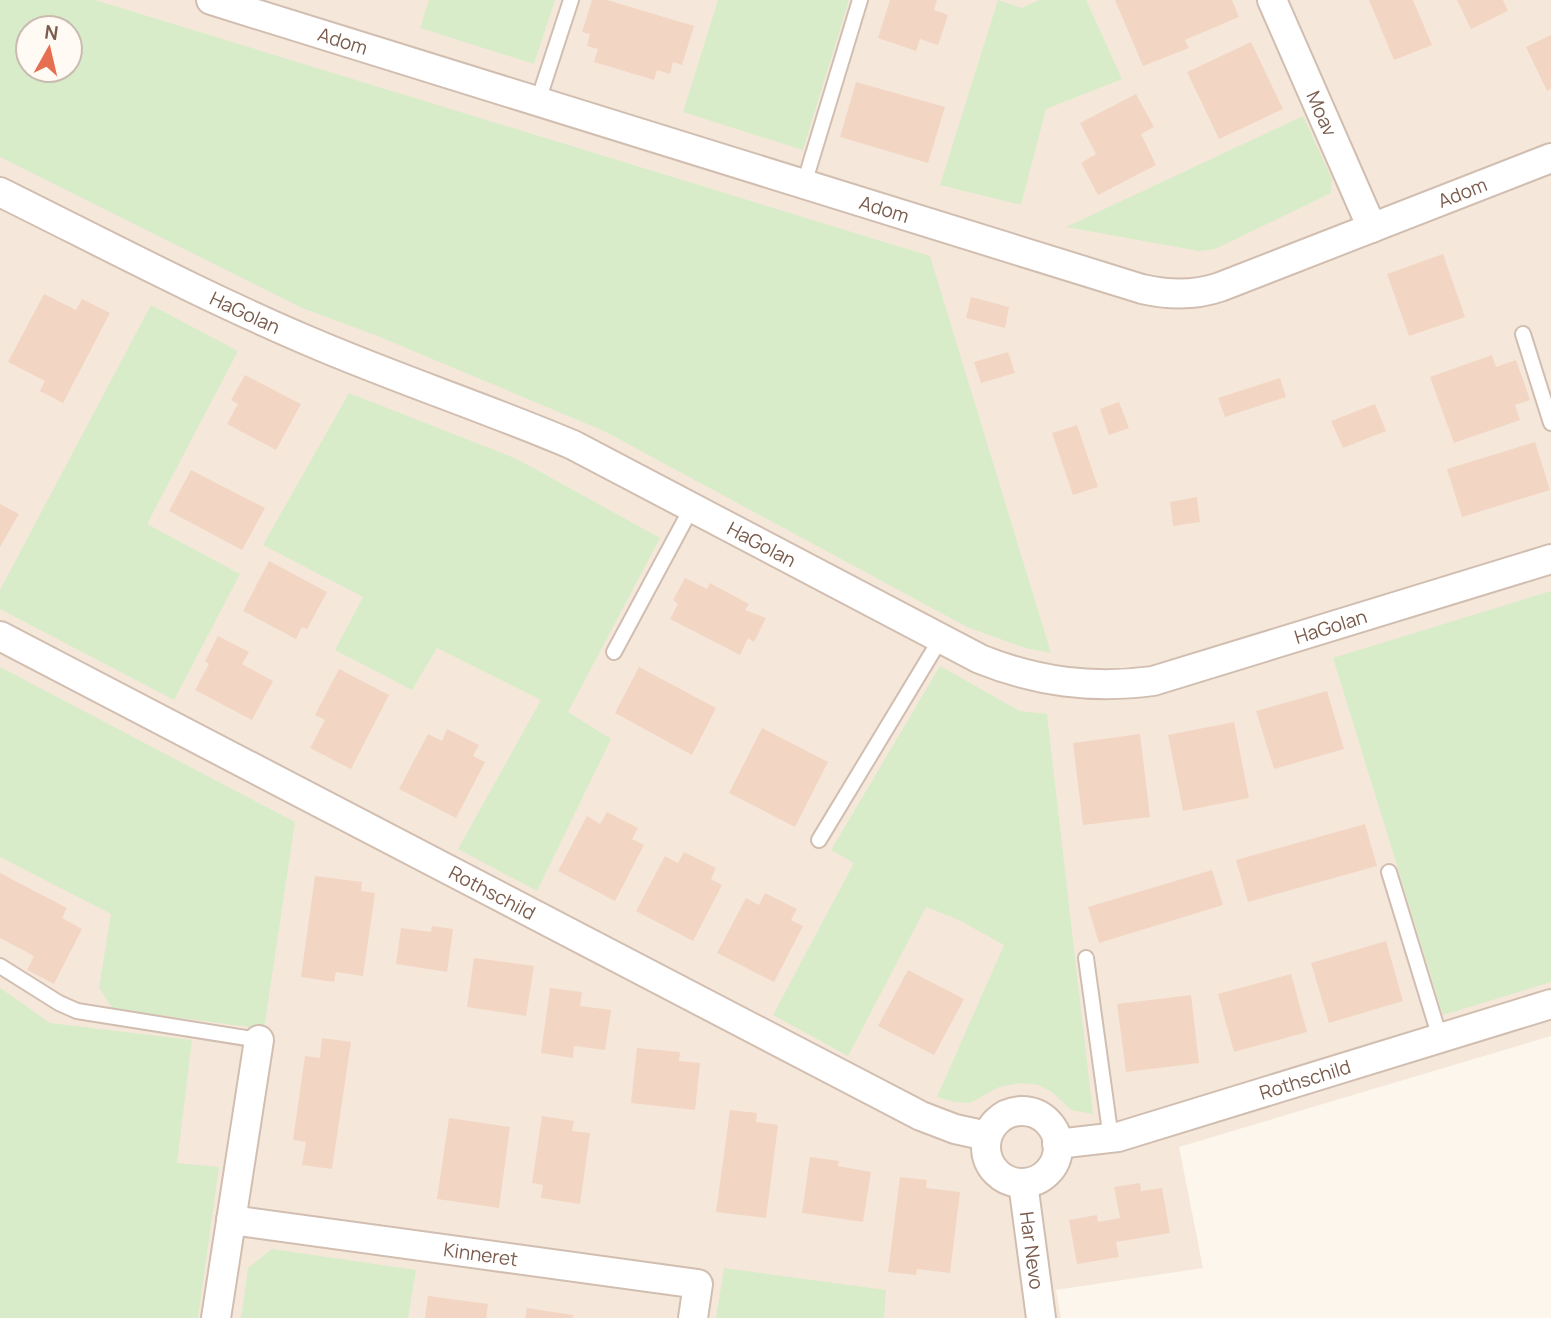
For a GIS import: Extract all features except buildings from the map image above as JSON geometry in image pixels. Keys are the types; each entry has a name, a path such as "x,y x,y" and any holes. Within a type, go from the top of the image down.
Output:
{"street":[{"name":"Adom","path":"211,0 1142,289 1171,293 1205,292 1220,288 1551,158"},
{"name":"Moav","path":"1272,0 1372,228"},
{"name":"HaGolan","path":"0,192 242,312 359,362 538,430 614,466 981,659 1035,678 1092,685 1132,684 1174,676 1551,559"},
{"name":"Rothschild","path":"0,636 921,1116 956,1129 987,1136"},
{"name":"Rothschild","path":"1058,1144 1111,1139 1551,1004"},
{"path":"216,1318 259,1040"},
{"path":"1027,1111 1047,1121 1054,1130 1058,1144 1056,1158 1048,1172 1034,1181 1023,1183 1006,1179 993,1168 986,1153 987,1136 996,1122 1005,1115 1027,1111"},
{"name":"Har Nevo","path":"1023,1183 1041,1318"},
{"name":"Kinneret","path":"231,1220 698,1284 693,1318"}],"lane":[{"path":"538,102 571,0"},
{"path":"804,184 860,0"},
{"path":"1523,334 1551,423"},
{"path":"614,652 692,507"},
{"path":"819,840 941,638"},
{"path":"1389,872 1440,1038"},
{"path":"1087,958 1111,1139"},
{"path":"0,966 77,1011 259,1040"}],"shaded area":[{"path":"0,0 1551,0 1551,1036 1179,1147 1203,1268 1056,1290 1061,1318 0,1318"}],"green space":[{"path":"0,0 95,0 930,256 1051,653 1025,648 967,627 604,431 375,335 302,308 0,157"},
{"path":"429,0 555,0 534,64 420,28"},
{"path":"718,0 849,0 803,150 683,112"},
{"path":"998,0 1022,8 1039,0 1086,0 1122,79 1046,109 1021,205 940,185"},
{"path":"1303,116 1332,179 1331,193 1215,249 1199,251 1066,227"},
{"path":"151,305 238,351 147,524 240,574 174,700 0,609 0,590"},
{"path":"349,393 517,459 660,538 568,712 611,739 537,891 458,849 541,700 437,648 412,690 335,650 363,597 263,545"},
{"path":"1551,591 1551,982 1443,1015 1333,658"},
{"path":"940,666 1020,711 1047,714 1093,1114 1071,1110 1052,1092 1038,1085 1021,1083 999,1087 970,1103 937,1097 1004,945 959,920 926,907 848,1056 773,1015 854,863 831,850"},
{"path":"0,667 295,822 264,1029 113,1009 99,988 111,914 0,857"},
{"path":"0,988 50,1023 192,1040 177,1163 219,1167 198,1318 0,1318"},
{"path":"272,1249 416,1270 408,1318 241,1318 248,1268"},
{"path":"724,1268 886,1290 884,1318 716,1318"}]}
